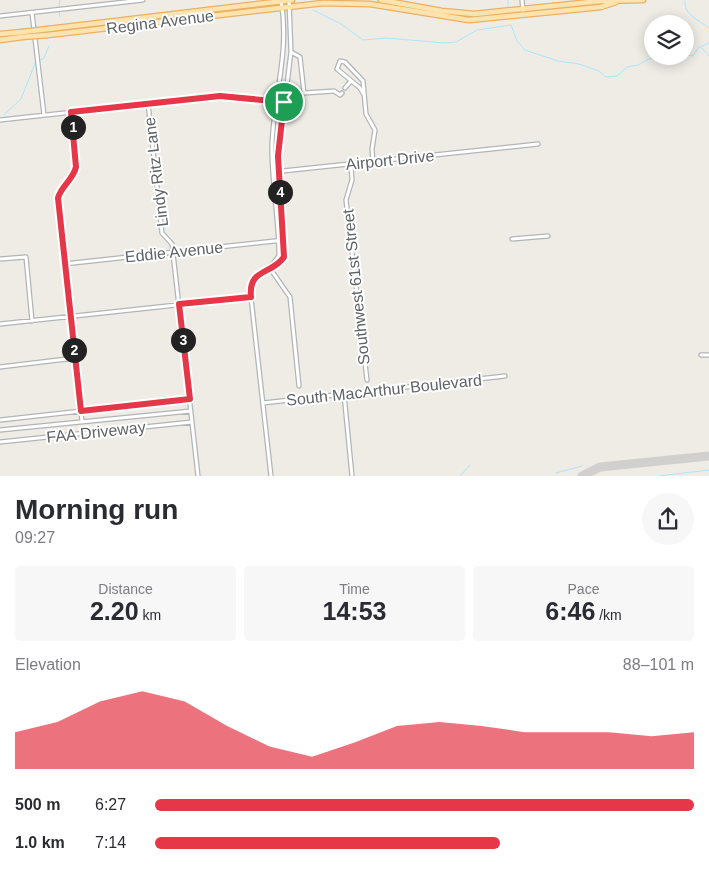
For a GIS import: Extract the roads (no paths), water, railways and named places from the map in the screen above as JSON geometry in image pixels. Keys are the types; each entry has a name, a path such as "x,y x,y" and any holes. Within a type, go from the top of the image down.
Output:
{"main road":[{"name":"Regina Avenue","path":"0,40 48,29 290,0"},
{"name":"Regina Avenue","path":"381,0 457,14 523,13"},
{"name":"Regina Avenue","path":"0,34 48,34 348,2 458,19 523,13 601,1 643,0"}],"street":[{"path":"0,16 143,0"},
{"path":"269,267 277,264 284,257 278,140 290,52 290,0"},
{"path":"522,0 523,13"},
{"path":"271,476 251,297 253,281 279,255 272,145 281,77 280,66 285,40 281,1"},
{"path":"32,12 44,115"},
{"path":"280,50 285,40"},
{"path":"290,52 300,57 304,93 334,90 341,94"},
{"path":"364,95 336,67 340,61 345,62 349,69 362,80 364,95 366,114 375,130 372,148 373,162"},
{"path":"342,73 346,68 349,69"},
{"path":"345,88 351,81"},
{"path":"0,120 220,96 284,102"},
{"name":"Lindy Ritz Lane","path":"148,103 162,233 172,244 198,476"},
{"path":"71,112 76,167 74,175 59,192 58,198 82,422"},
{"name":"Airport Drive","path":"273,172 538,144"},
{"name":"Southwest 61st Street","path":"351,165 352,180 346,200 367,380"},
{"path":"512,239 548,236"},
{"name":"Eddie Avenue","path":"64,264 284,240"},
{"path":"0,260 26,257 32,320"},
{"path":"269,267 290,297 299,386"},
{"path":"0,324 251,297"},
{"path":"701,356 709,355"},
{"path":"0,367 75,358"},
{"name":"South MacArthur Boulevard","path":"263,403 505,376"},
{"path":"344,394 352,476"},
{"path":"0,420 190,399"},
{"path":"0,430 191,411"},
{"name":"FAA Driveway","path":"0,442 192,422"}],"waterway":[{"path":"59,6 60,0"},
{"path":"508,0 508,7"},
{"path":"685,1 685,6 689,13 709,28"},
{"path":"313,10 341,24 363,40 386,38 445,43 456,42 477,30 511,25 517,41 525,50 558,61 579,64 599,71 606,77 617,76 627,67 644,62"},
{"path":"59,11 60,17"},
{"path":"694,54 698,48 709,43"},
{"path":"40,60 44,58 49,46"},
{"path":"702,48 709,56"},
{"path":"4,115 21,99 36,61"},
{"path":"460,476 470,465"},
{"path":"556,473 582,466"},
{"path":"659,476 709,470"}]}
